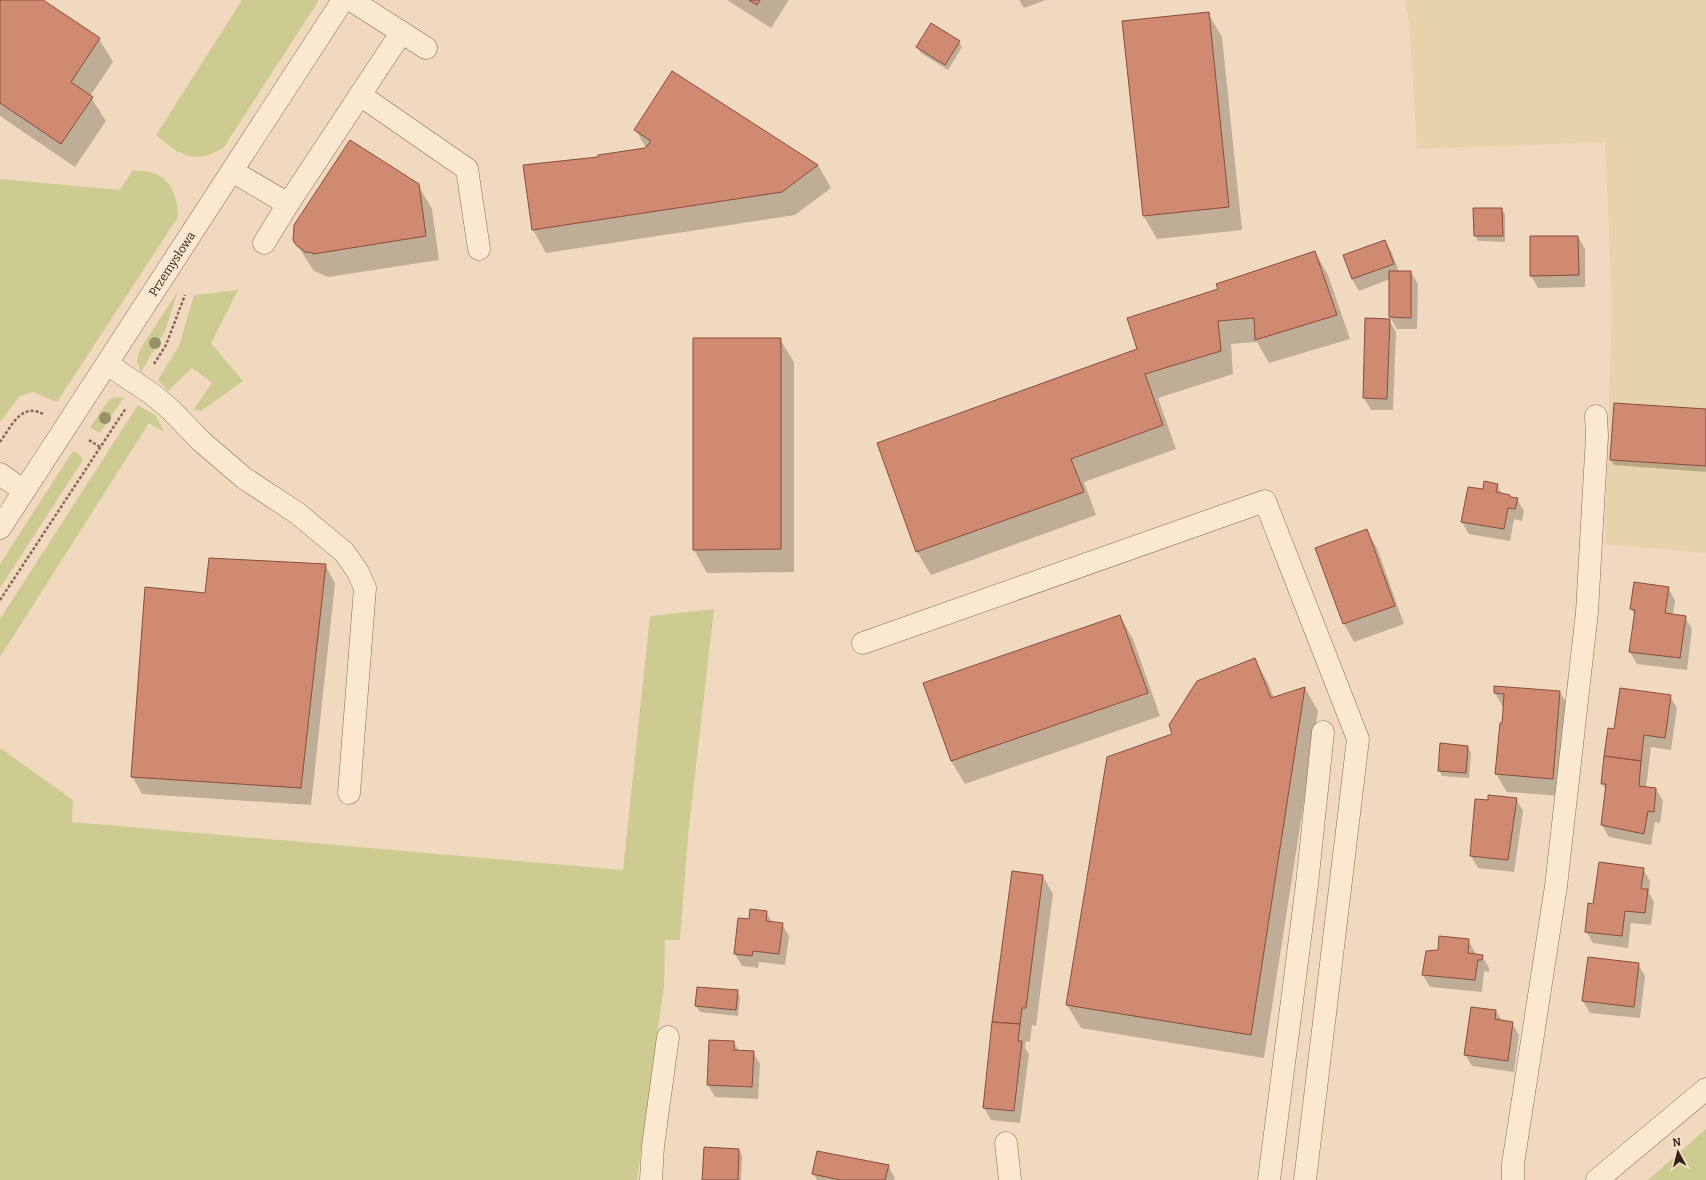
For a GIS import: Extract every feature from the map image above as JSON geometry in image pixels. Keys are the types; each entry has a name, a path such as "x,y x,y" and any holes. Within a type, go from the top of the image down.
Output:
{"street":[{"name":"Przemysłowa","path":"0,528 343,0"},
{"path":"351,0 426,48"},
{"path":"264,243 288,204 401,33"},
{"path":"360,95 467,169 480,248"},
{"path":"232,171 288,204"},
{"path":"107,364 140,386 166,406 202,442 244,478 298,513 344,552 358,572 365,588 349,793"},
{"path":"1513,1180 1513,1164 1556,886 1587,612 1597,436 1596,416"},
{"path":"0,474 24,491"},
{"path":"863,643 1265,501 1358,739 1305,1180"},
{"path":"1268,1180 1307,884 1323,732"},
{"path":"651,1180 653,1146 668,1037"},
{"path":"1597,1180 1706,1089"},
{"path":"1006,1143 1010,1180"}],"path":[{"path":"0,600 166,345 186,292"},
{"path":"0,442 17,418 25,411 33,410 49,417"},
{"path":"84,437 100,447"}],"shaded area":[{"path":"242,0 319,0 224,147 214,153 204,156 188,156 180,153 156,135"},
{"path":"1405,0 1706,0 1706,553 1605,544 1612,302 1605,142 1417,149 1409,22"},
{"path":"133,170 153,173 165,180 173,190 177,203 178,217 57,402 33,392 20,396 0,422 0,179 120,190"},
{"path":"238,290 211,343 243,381 201,411 194,409 212,383 192,368 168,391 158,380 179,346 194,295"},
{"path":"178,291 165,331 141,372 137,362 139,351"},
{"path":"124,397 100,433 90,427 108,401 112,398"},
{"path":"138,405 156,416 164,432 149,423 0,657 0,619"},
{"path":"73,451 79,454 83,460 0,588 0,564"},
{"path":"714,609 688,836 680,940 665,940 664,986 637,1180 0,1180 0,748 73,800 72,822 623,870 650,616"},
{"path":"1706,1129 1706,1180 1648,1180"}],"building":[{"path":"0,0 43,0 100,38 71,82 93,97 61,144 0,103"},
{"path":"749,0 760,0 757,5"},
{"path":"1209,12 1229,207 1143,216 1122,21"},
{"path":"931,23 960,41 945,65 916,47"},
{"path":"672,71 818,165 782,192 532,230 523,165 598,157 598,155 645,148 651,141 634,130"},
{"path":"350,140 419,184 426,236 313,254 305,252 296,245 293,240 294,225"},
{"path":"1473,208 1502,208 1503,236 1474,236"},
{"path":"1530,236 1578,236 1579,275 1530,276"},
{"path":"1385,240 1394,264 1352,279 1343,255"},
{"path":"1315,251 1337,315 1255,340 1254,318 1218,321 1221,351 1145,374 1163,425 1071,459 1084,492 916,552 877,443 1137,349 1127,318 1218,289 1216,284"},
{"path":"1389,271 1411,271 1411,318 1389,317"},
{"path":"1365,318 1390,319 1387,399 1363,398"},
{"path":"693,338 781,338 781,549 693,550"},
{"path":"1614,403 1706,409 1706,466 1610,460"},
{"path":"1484,481 1498,484 1496,492 1518,498 1515,509 1508,508 1504,529 1461,522 1468,487 1483,489"},
{"path":"1367,529 1395,606 1343,624 1315,548"},
{"path":"209,558 326,564 301,788 131,777 145,587 205,593"},
{"path":"1634,582 1669,587 1665,613 1686,616 1680,658 1629,652 1635,610 1630,609"},
{"path":"1120,615 1148,693 951,761 923,683"},
{"path":"1255,658 1271,698 1305,687 1251,1035 1066,1005 1107,757 1172,734 1169,725 1197,681"},
{"path":"1494,686 1560,691 1553,779 1495,774 1500,723 1502,723 1504,694 1494,693"},
{"path":"1620,688 1671,695 1665,738 1644,735 1641,761 1604,756 1608,728 1614,729"},
{"path":"1440,743 1468,746 1466,773 1438,771"},
{"path":"1604,756 1641,761 1639,786 1656,788 1654,812 1648,811 1644,834 1601,825 1606,784 1601,784"},
{"path":"1488,795 1517,798 1508,860 1470,856 1475,799 1488,800"},
{"path":"1599,862 1644,868 1641,889 1648,889 1645,913 1625,911 1622,936 1585,932 1588,903 1593,904"},
{"path":"1012,871 1043,875 1026,1008 1022,1008 1020,1024 992,1022"},
{"path":"750,909 767,911 766,921 783,923 779,954 753,951 752,956 734,954 738,918 749,919"},
{"path":"1439,936 1469,939 1468,953 1483,955 1482,960 1478,960 1475,980 1422,975 1426,951 1438,950"},
{"path":"1588,957 1639,963 1634,1007 1582,1001"},
{"path":"697,987 738,990 736,1010 695,1006"},
{"path":"1471,1007 1496,1010 1495,1019 1513,1022 1508,1061 1464,1055"},
{"path":"992,1022 1020,1024 1018,1041 1022,1041 1014,1111 983,1108"},
{"path":"709,1040 734,1041 734,1050 754,1051 752,1087 707,1085"},
{"path":"704,1147 739,1149 738,1180 702,1180"},
{"path":"817,1151 889,1165 885,1180 841,1180 812,1174"}]}
